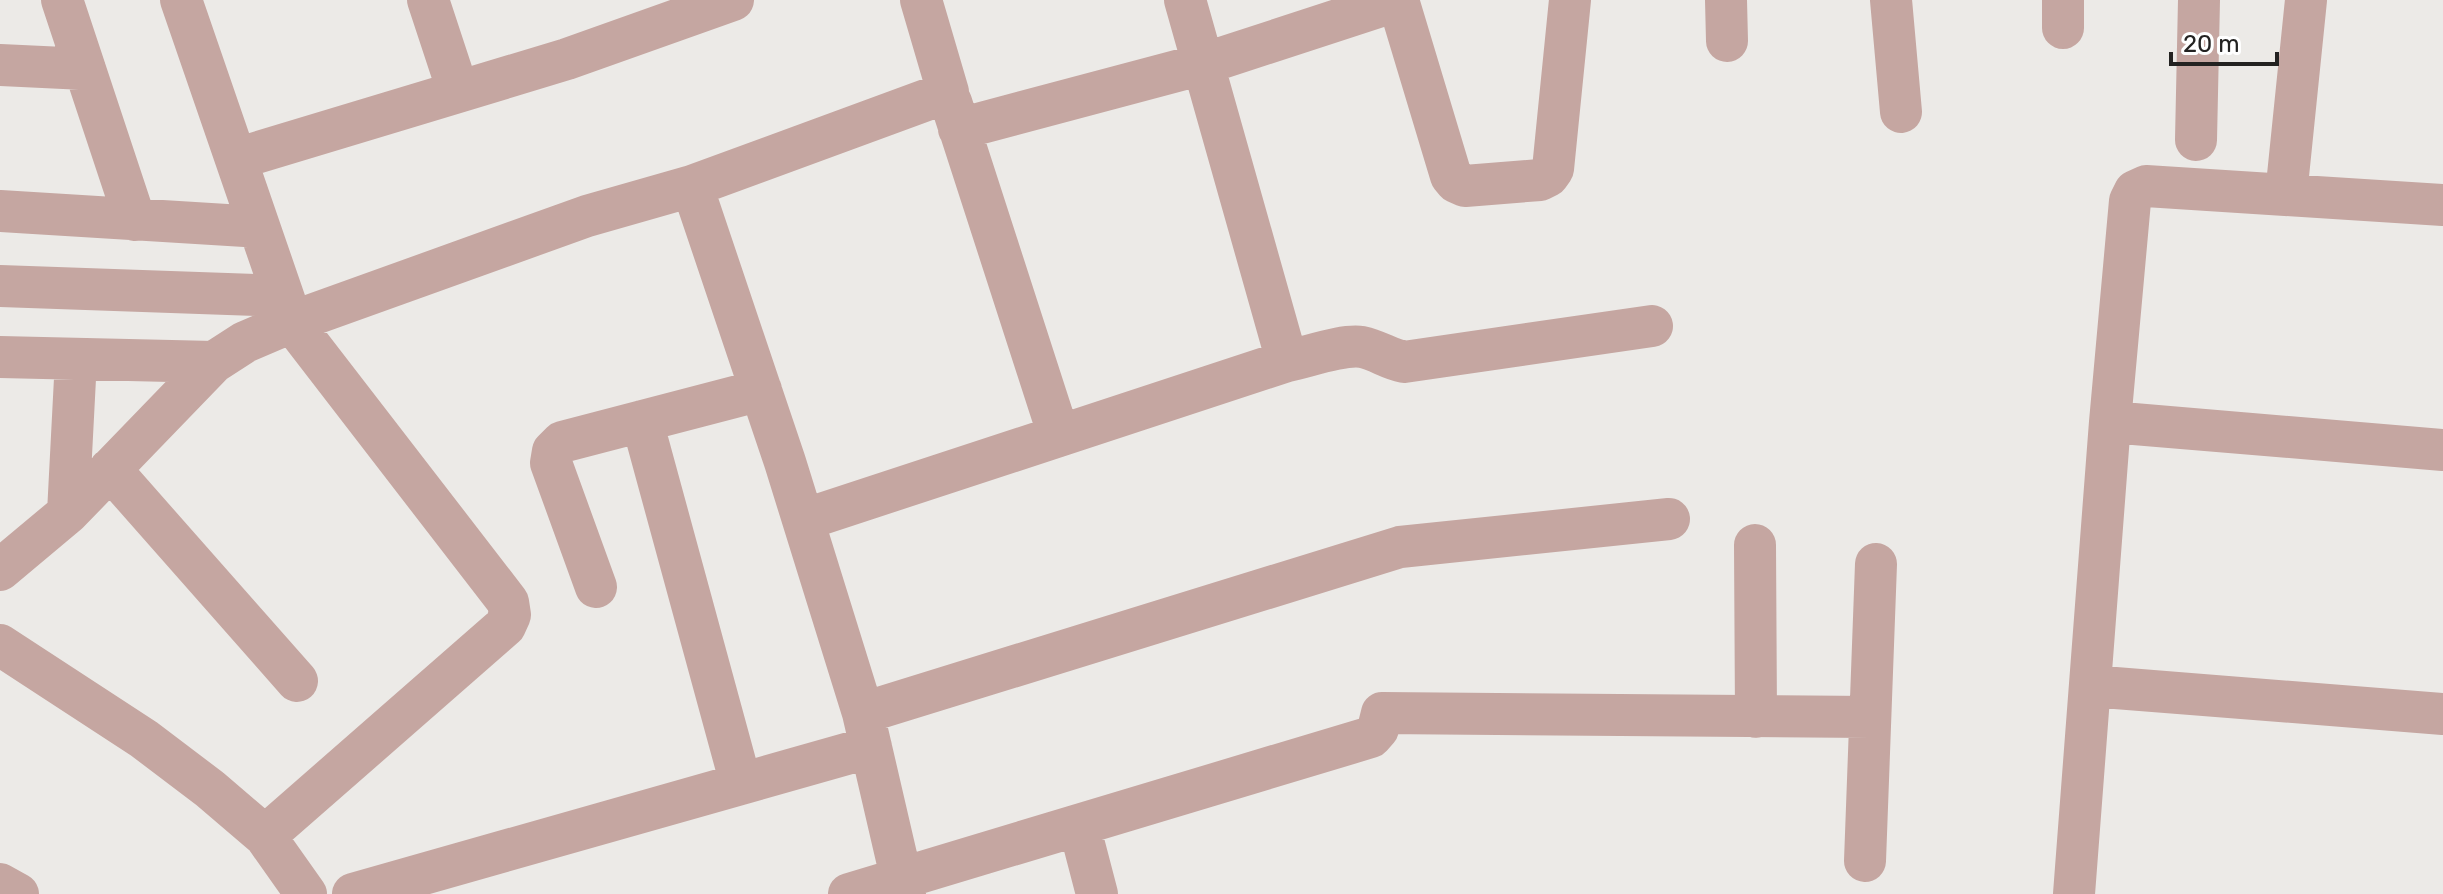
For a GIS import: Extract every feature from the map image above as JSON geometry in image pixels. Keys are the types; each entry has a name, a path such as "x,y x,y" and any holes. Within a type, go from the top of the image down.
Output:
{"street":[{"path":"62,0 135,220"},
{"path":"181,0 287,309 508,602 510,615 505,626 265,836"},
{"path":"428,0 458,91"},
{"path":"236,159 567,59 654,13 733,0"},
{"path":"921,0 1059,436"},
{"path":"1185,0 1287,361"},
{"path":"0,570 68,513 214,362 287,309 587,216 954,110 1203,64 1383,2 1456,182 1465,186 1540,180 1553,169 1570,0"},
{"path":"1726,0 1727,41"},
{"path":"1891,0 1901,112"},
{"path":"2196,140 2199,0"},
{"path":"2286,195 2306,0"},
{"path":"0,65 85,69"},
{"path":"692,186 803,520 867,730 903,886"},
{"path":"2074,894 2110,422 2130,201 2135,191 2146,186 2443,205"},
{"path":"0,211 259,227"},
{"path":"0,286 287,309"},
{"path":"803,520 1287,361 1352,346 1404,362 1652,326"},
{"path":"0,357 214,362"},
{"path":"68,513 76,359"},
{"path":"596,587 551,463 553,451 562,442 761,390"},
{"path":"642,421 741,784"},
{"path":"2110,422 2443,450"},
{"path":"110,469 297,681"},
{"path":"353,894 741,784 867,730 1400,547 1669,519"},
{"path":"1755,545 1756,717"},
{"path":"1865,861 1876,564"},
{"path":"0,645 144,739 210,789 265,836 306,894"},
{"path":"2090,686 2443,714"},
{"path":"849,894 903,886 1079,825 1371,737 1378,729 1382,713 1870,717"},
{"path":"1079,825 1097,894"},
{"path":"0,884 18,894"}]}
